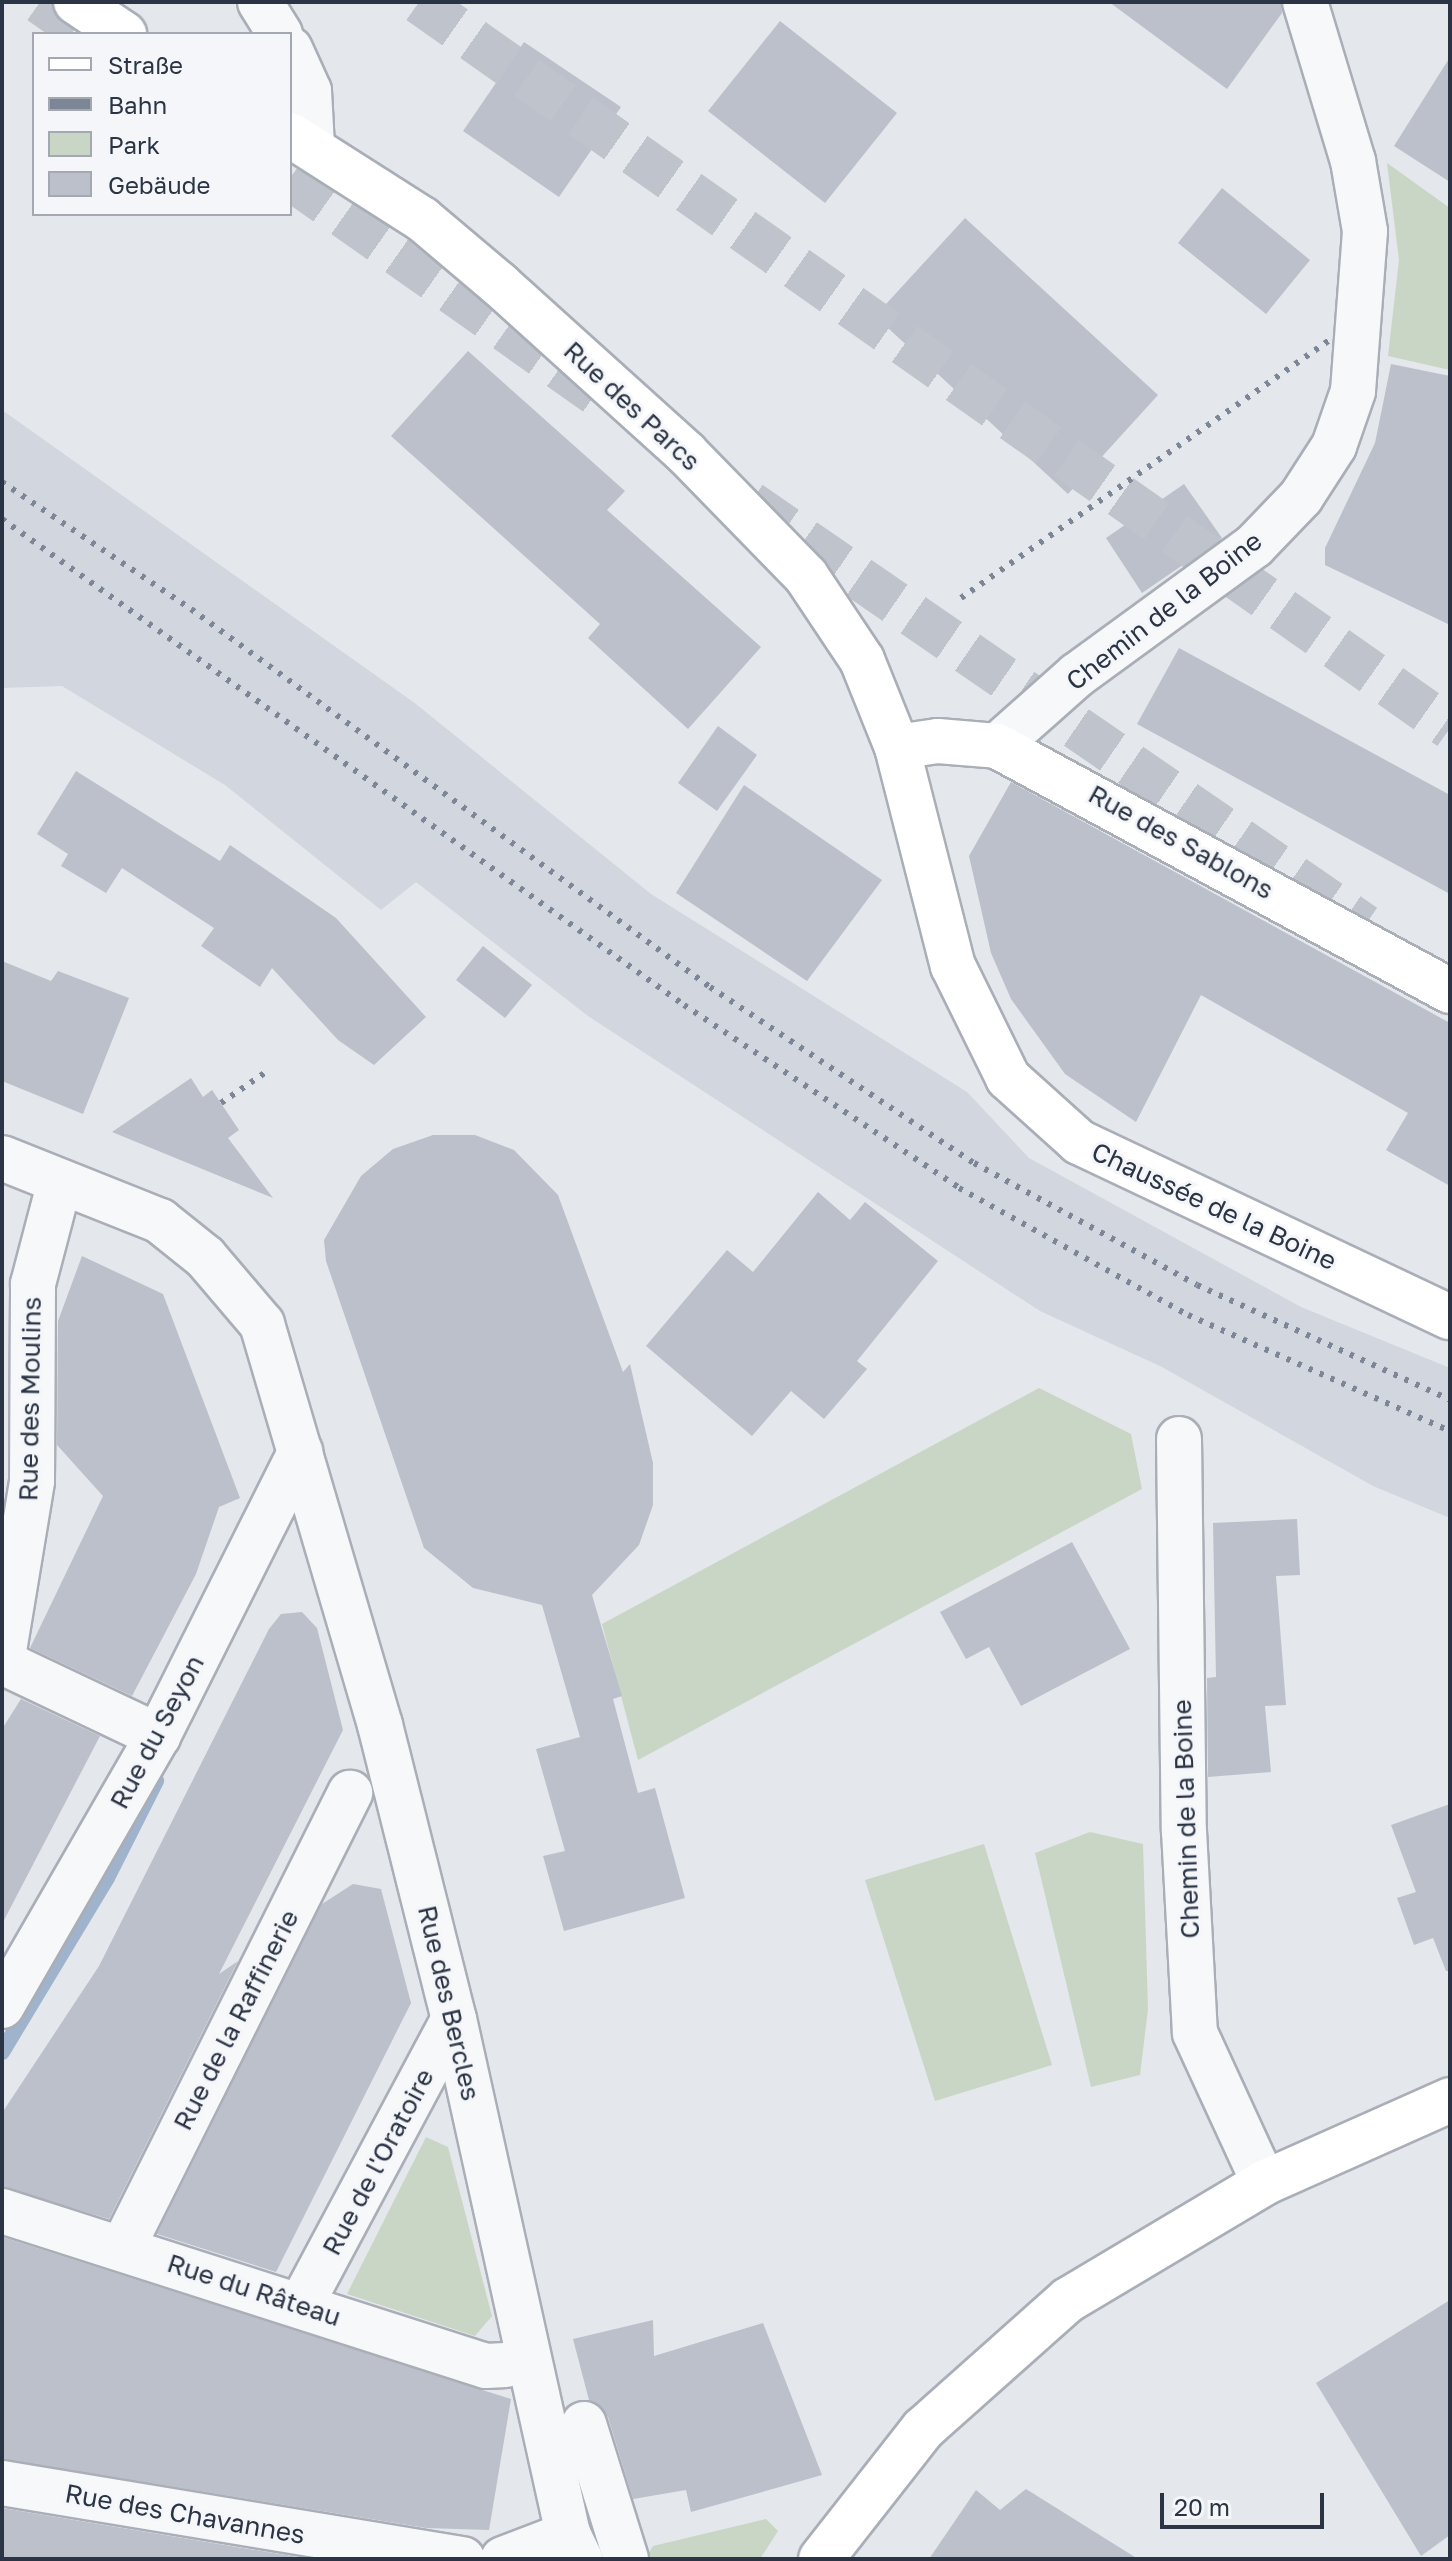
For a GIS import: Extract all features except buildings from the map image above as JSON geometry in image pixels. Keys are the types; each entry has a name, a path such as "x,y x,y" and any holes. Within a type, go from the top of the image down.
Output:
{"main road":[{"path":"76,2 121,32"},
{"name":"Rue des Parcs","path":"301,141 422,219 499,284 765,533 806,576 862,660 897,747"},
{"name":"Rue des Sablons","path":"897,747 938,741 997,746 1450,991"},
{"name":"Chaussée de la Boine","path":"897,747 953,966 1008,1078 1079,1142 1450,1317"},
{"path":"821,2559 923,2429 1068,2300 1264,2183 1450,2100"}],"street":[{"path":"260,2 279,32"},
{"name":"Chemin de la Boine","path":"997,746 1077,675 1254,546 1301,497 1334,446 1353,391 1365,231 1353,161 1305,2"},
{"path":"292,53 309,91 301,141"},
{"name":"Rue des Bercles","path":"2,1158 59,1185 87,1188 160,1221 251,1306 282,1373 300,1452 345,1596 454,2019 574,2547"},
{"name":"Rue des Moulins","path":"2,1662 32,1481 33,1284 59,1185"},
{"name":"Chemin de la Boine","path":"1179,1439 1184,1831 1195,2033 1264,2183"},
{"name":"Rue du Seyon","path":"2,2006 158,1736 300,1452"},
{"path":"2,1662 158,1736"},
{"name":"Rue de la Raffinerie","path":"123,2247 327,1873 350,1793"},
{"name":"Rue de l'Oratoire","path":"301,2305 454,2019"},
{"name":"Rue du Râteau","path":"2,2211 496,2365"},
{"path":"584,2424 626,2559"},
{"name":"Rue des Chavannes","path":"2,2483 336,2549 463,2559"},
{"path":"503,2559 574,2547"}],"shaded area":[{"path":"2,410 416,704 651,894 967,1092 1029,1158 1301,1307 1450,1368 1450,1518 1373,1486 1162,1367 1040,1311 588,1016 416,882 381,910 225,785 62,686 2,688"}],"green space":[{"path":"1387,163 1450,208 1450,370 1388,356 1399,260"},
{"path":"1039,1388 1131,1434 1142,1489 638,1760 602,1624"},
{"path":"1090,1832 1143,1844 1148,2009 1140,2075 1091,2087 1035,1853"},
{"path":"984,1844 1052,2065 935,2101 865,1880"},
{"path":"426,2137 448,2147 492,2316 475,2336 347,2294"},
{"path":"766,2519 778,2531 760,2559 645,2559 653,2546"}],"waterway":[{"path":"2,2052 107,1878 156,1781"}],"tunnel":[{"path":"40,2 82,32"},
{"path":"419,2 1450,728"},
{"path":"292,179 612,405"},
{"path":"750,503 1365,926"}],"railway":[{"path":"961,598 1332,338"},
{"path":"2,482 191,609 710,987 974,1163 1197,1285 1450,1400"},
{"path":"2,519 684,1005 959,1188 1188,1315 1450,1431"},
{"path":"221,1103 266,1072"}]}
